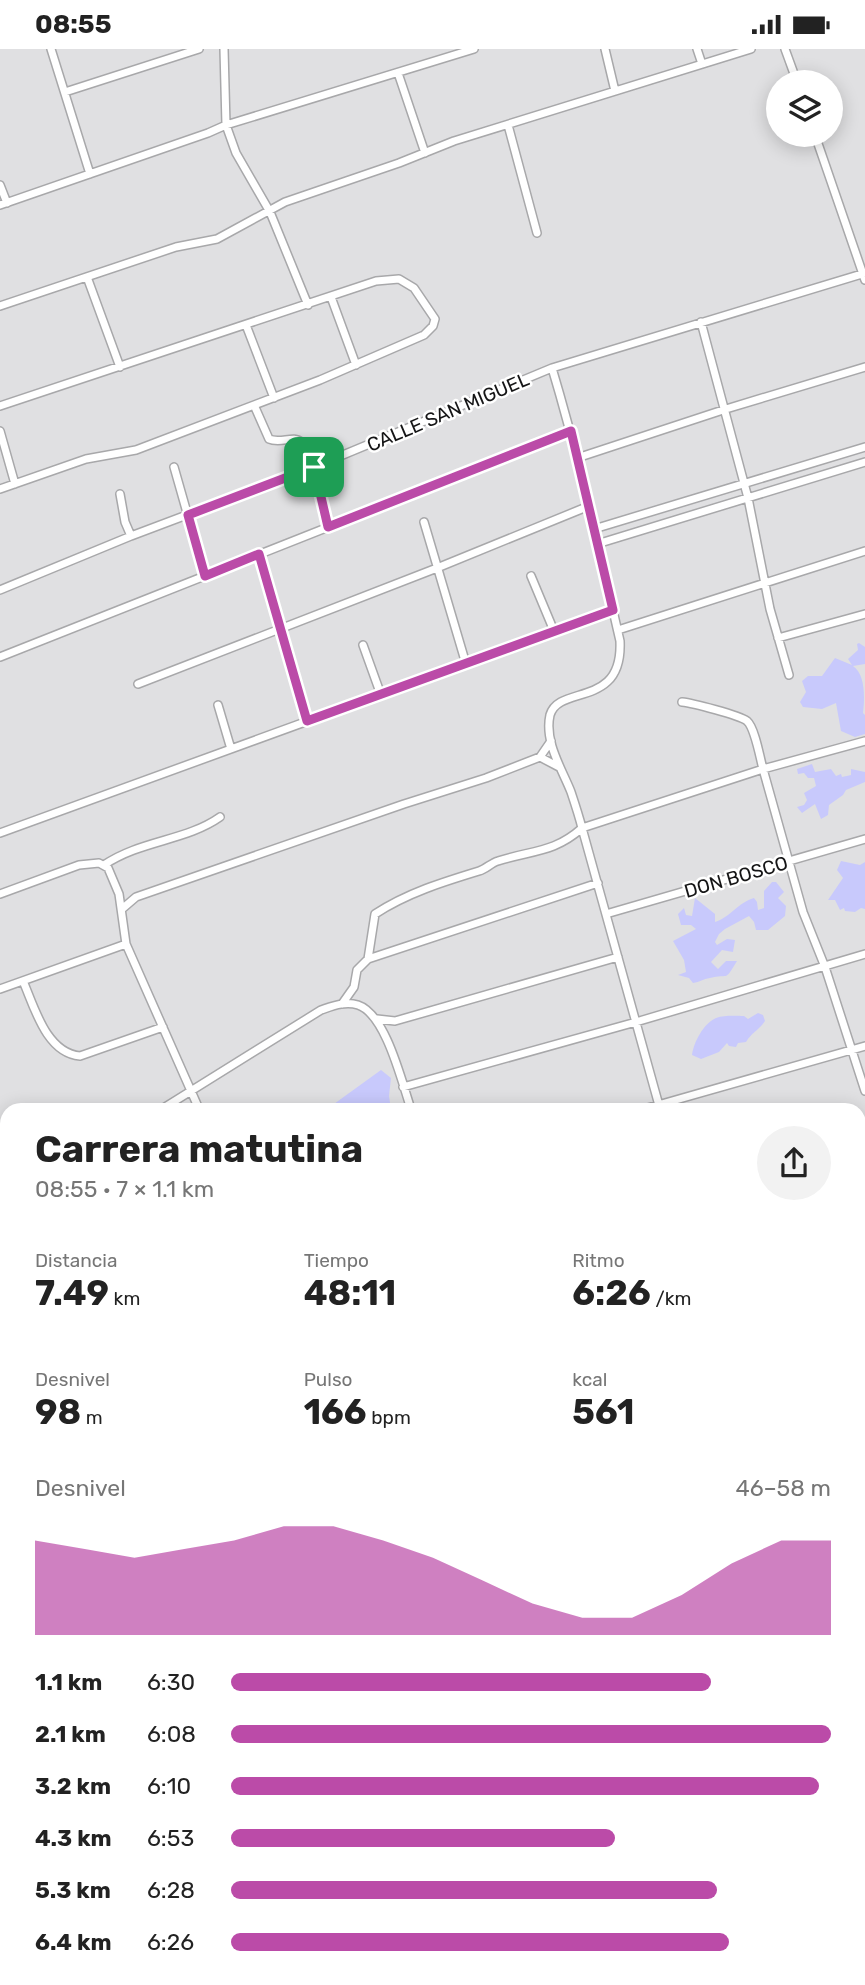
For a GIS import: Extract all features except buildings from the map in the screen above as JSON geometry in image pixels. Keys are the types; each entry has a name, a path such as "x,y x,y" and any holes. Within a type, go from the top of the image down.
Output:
{"street":[{"path":"51,49 90,174"},
{"path":"65,92 199,49"},
{"path":"224,49 226,125 236,153 270,212 308,305"},
{"path":"0,185 3,204 226,125 474,49"},
{"path":"605,49 615,91"},
{"path":"697,49 702,64"},
{"path":"0,306 176,247 217,239 285,202 454,141 751,49"},
{"path":"785,49 793,70"},
{"path":"398,73 425,153"},
{"path":"508,125 537,233"},
{"path":"819,147 864,276"},
{"name":"CALLE SAN MIGUEL","path":"0,590 131,536 314,467 552,368 864,276"},
{"path":"87,277 120,367"},
{"path":"0,406 376,281 399,279 414,288 435,319 433,326 424,335 274,398 136,450 86,459 0,489"},
{"path":"331,297 356,365"},
{"path":"701,322 745,484 770,609 789,675"},
{"path":"246,325 274,398"},
{"path":"577,458 865,366"},
{"path":"552,368 571,431 618,630 621,655 619,668 603,686 557,705 550,716 551,741 582,828 659,1103"},
{"path":"254,405 269,439 277,443 294,439 302,442 314,467 328,527"},
{"path":"0,431 15,484"},
{"path":"0,657 571,431"},
{"path":"594,529 865,447"},
{"path":"597,544 865,463"},
{"path":"174,467 205,576"},
{"path":"120,494 131,536"},
{"path":"138,684 589,506"},
{"path":"425,522 466,664"},
{"path":"618,630 865,551"},
{"path":"259,554 307,721"},
{"path":"531,576 555,631"},
{"path":"0,833 613,610"},
{"path":"778,638 865,614"},
{"path":"363,645 381,695"},
{"path":"682,702 747,721 752,729 803,912 825,967 865,1091"},
{"path":"218,705 231,749"},
{"path":"122,909 136,897 393,807 486,778 540,757 551,741"},
{"path":"368,959 375,914 450,878 563,844 582,828 763,769 865,741"},
{"path":"540,757 559,767"},
{"path":"104,865 118,855 191,832 220,817"},
{"name":"DON BOSCO","path":"606,914 865,839"},
{"path":"0,894 79,865 92,862 104,865 112,874 119,894 126,944 196,1103"},
{"path":"342,1003 354,987 357,970 368,959 598,883"},
{"path":"119,894 136,897"},
{"path":"0,989 126,944"},
{"path":"403,1087 865,954"},
{"path":"377,1019 395,1021 618,957"},
{"path":"23,981 48,1035 72,1055 80,1056 163,1027"},
{"path":"173,1103 321,1010 342,1003 360,1006 377,1019 386,1036 409,1103"},
{"path":"673,1103 865,1046"}],"shaded area":[{"path":"859,643 865,647 865,664 853,666 860,674 863,686 865,734 855,737 841,731 836,703 822,709 803,707 800,702 806,692 802,681 808,676 822,676 835,658 852,665 848,659 858,650"},
{"path":"812,764 815,772 831,769 836,776 841,774 842,777 851,775 851,769 865,772 865,782 846,790 829,805 828,815 821,819 815,804 802,813 797,807 804,805 807,800 804,793 816,786 814,778 808,778 804,773 798,774 797,769"},
{"path":"841,861 860,865 865,862 865,909 861,908 855,912 845,911 844,908 840,910 835,900 828,900 843,878 837,870"},
{"path":"772,882 776,882 784,892 778,898 786,906 785,916 768,930 756,930 749,916 719,934 715,942 717,945 727,939 735,940 733,952 722,950 711,962 718,969 726,961 737,961 728,975 693,983 689,978 678,975 686,972 684,960 673,941 696,929 691,925 681,925 678,914 684,908 686,915 692,916 695,898 715,914 715,922 754,898 758,910 764,908 764,891"},
{"path":"758,1013 763,1015 765,1021 746,1042 738,1043 736,1047 727,1043 719,1052 701,1059 692,1055 700,1034 711,1021 726,1016 744,1016 748,1019"},
{"path":"381,1070 391,1078 390,1103 335,1103"}],"route":[{"path":"571,431 613,610 307,721 259,554 205,576 188,515 314,467 328,527 571,431"}]}
